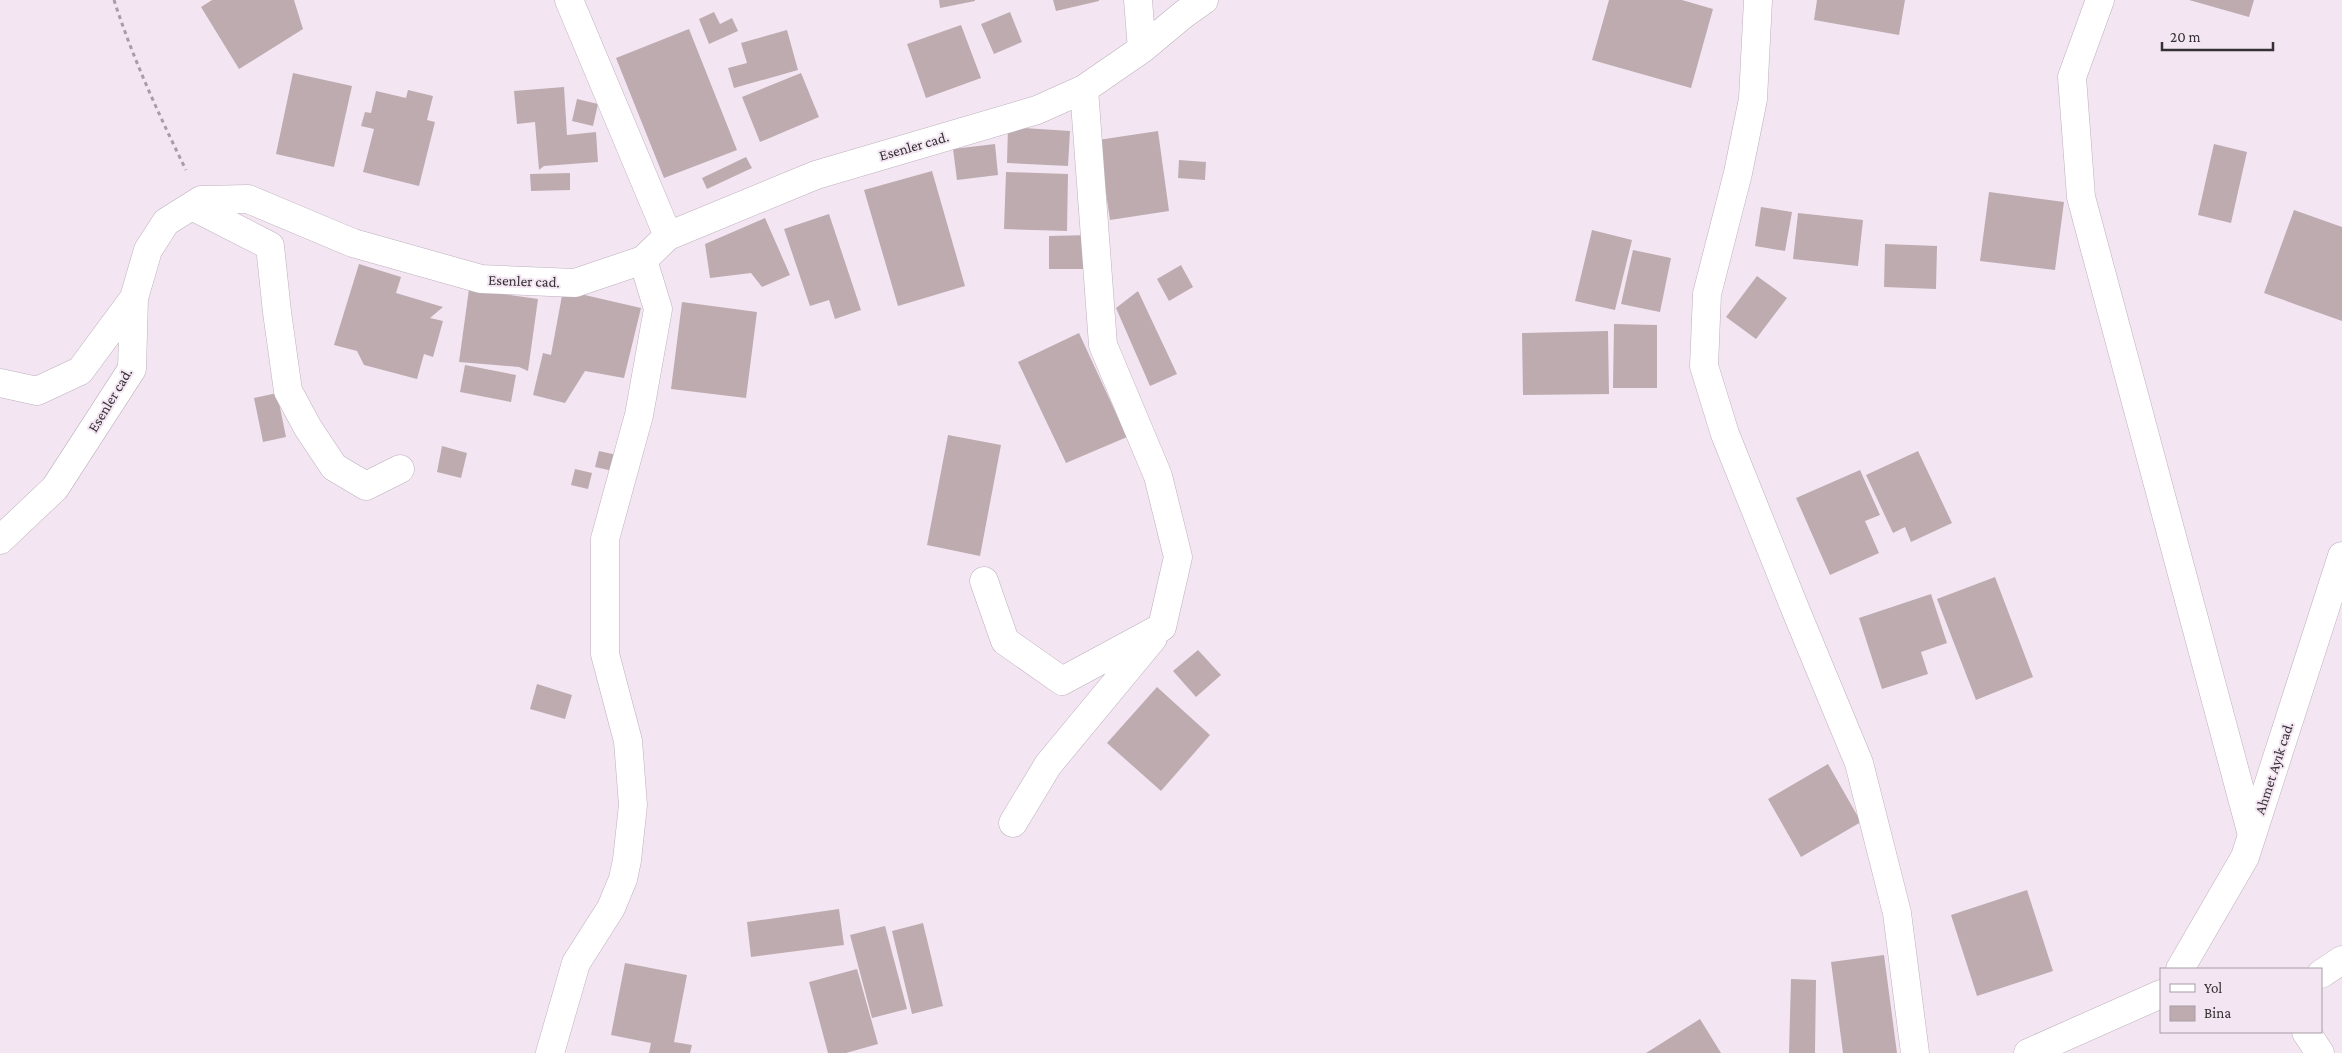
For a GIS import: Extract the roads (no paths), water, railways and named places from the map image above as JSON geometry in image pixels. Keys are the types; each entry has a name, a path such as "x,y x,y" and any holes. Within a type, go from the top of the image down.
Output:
{"street":[{"path":"569,0 668,236"},
{"path":"1138,0 1142,49"},
{"name":"Esenler cad.","path":"0,540 55,488 132,369 134,298 148,250 166,222 196,203 248,199 353,243 481,279 575,283 643,260 668,236 816,175 1036,110 1084,89 1142,49 1204,0"},
{"path":"1758,0 1753,99 1738,173 1707,294 1704,366 1725,434 1859,763 1896,913 1915,1053"},
{"path":"2100,0 2072,77 2081,197 2252,835"},
{"path":"1013,823 1048,764 1162,627 1178,557 1158,476 1103,346 1084,89"},
{"path":"196,203 270,246 288,391 308,428 334,467 366,486 400,469"},
{"path":"550,1053 576,963 611,908 623,879 628,851 633,806 628,741 605,654 605,539 639,415 658,309 643,260"},
{"path":"0,383 37,391 80,371 134,298"},
{"name":"Ahmet Ayık cad.","path":"2181,968 2245,858 2342,556"},
{"path":"984,581 1006,641 1062,681 1162,627"},
{"path":"2322,973 2342,960"},
{"path":"2028,1053 2160,994"},
{"path":"2307,1033 2320,1053"}]}
